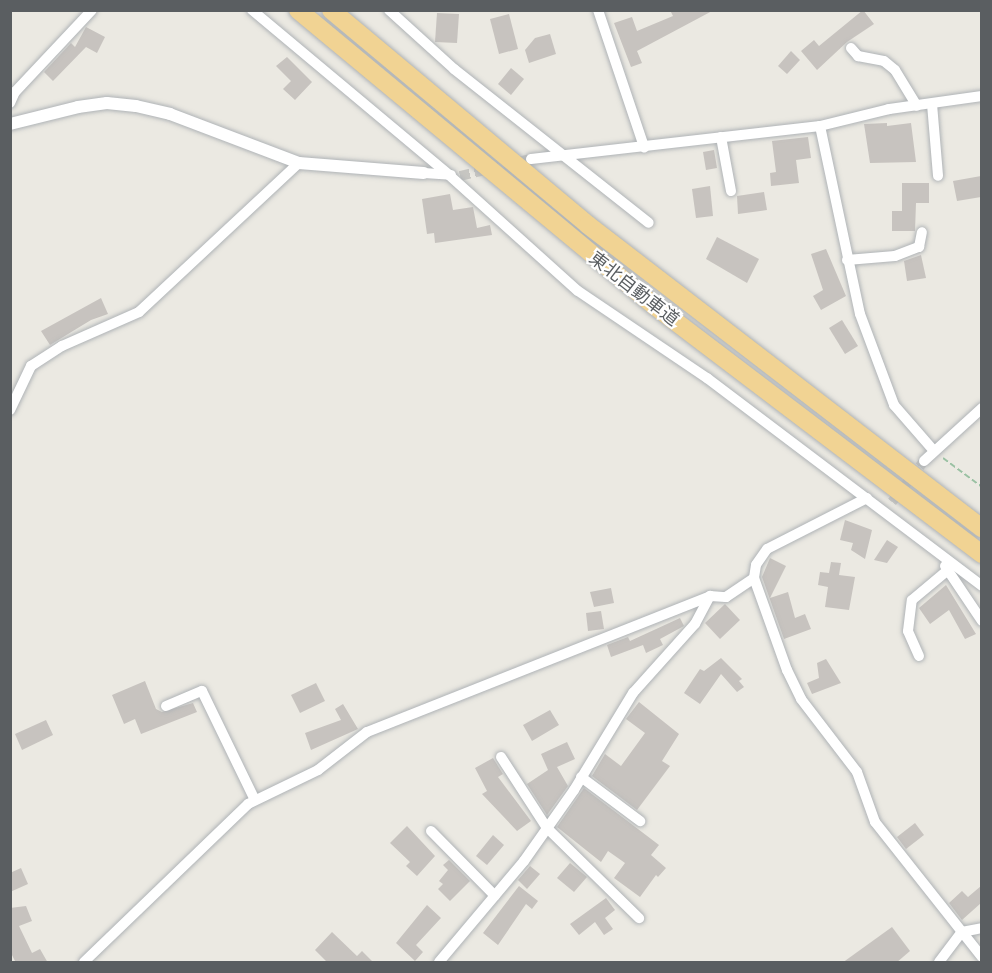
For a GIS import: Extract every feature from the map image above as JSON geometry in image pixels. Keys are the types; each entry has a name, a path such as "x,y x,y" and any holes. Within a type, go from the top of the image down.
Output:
{"highway":[{"name":"東北自動車道","path":"298,10 628,284 981,554"},
{"name":"東北自動車道","path":"331,10 588,225 981,528"}],"street":[{"path":"10,103 15,92 92,10"},
{"path":"252,10 454,175 578,291 707,378 867,498 888,507 981,586"},
{"path":"389,10 453,69 649,223"},
{"path":"598,10 644,147"},
{"path":"851,48 858,56 884,61 895,70 916,106"},
{"path":"531,159 820,126 916,106 981,96"},
{"path":"932,104 938,176"},
{"path":"10,124 78,107 136,106 170,114 299,164 454,175"},
{"path":"820,126 860,314 888,392 904,417 934,451"},
{"path":"721,137 731,191"},
{"path":"10,410 31,366 62,346 139,312 299,164"},
{"path":"847,260 895,256 919,247 922,232"},
{"path":"924,461 981,408"},
{"path":"867,498 767,549 756,565 754,578 787,670 801,699 857,772 874,822 981,957"},
{"path":"946,558 948,570 981,621"},
{"path":"919,656 908,631 912,600 948,570"},
{"path":"84,963 255,800 318,770 367,732 710,596 726,597 754,578"},
{"path":"439,963 548,828 633,693 695,624 710,596"},
{"path":"166,706 202,691 255,800"},
{"path":"501,757 548,828 639,918"},
{"path":"581,777 640,821"},
{"path":"431,831 495,896"},
{"path":"939,963 962,932 981,928"}],"path":[{"path":"934,451 981,488"}],"building":[{"path":"670,10 714,10 637,51 642,63 631,67 614,23 632,17 637,31 673,16"},
{"path":"863,10 874,24 847,42 817,70 801,51 814,40 819,46"},
{"path":"437,13 459,14 457,43 435,42"},
{"path":"509,14 518,49 499,54 490,19"},
{"path":"86,27 105,37 97,53 86,47 53,81 44,72 71,43 75,47"},
{"path":"550,34 556,54 529,63 525,50 535,38"},
{"path":"791,51 800,60 787,74 778,66"},
{"path":"287,57 312,82 295,100 283,89 291,81 276,66"},
{"path":"511,68 524,79 511,95 498,84"},
{"path":"887,123 887,126 911,123 916,162 870,163 864,124"},
{"path":"808,137 811,158 796,160 799,183 771,186 770,173 776,172 772,141"},
{"path":"714,150 717,168 706,170 703,152"},
{"path":"981,176 981,197 957,201 953,181"},
{"path":"902,183 929,183 929,203 916,203 915,231 892,231 892,211 902,211"},
{"path":"710,186 713,216 696,218 692,189"},
{"path":"764,192 767,210 738,214 737,196"},
{"path":"450,194 453,210 473,207 477,228 490,225 492,235 435,243 434,233 427,234 422,199"},
{"path":"717,237 759,259 747,283 706,259"},
{"path":"826,249 846,296 821,310 813,296 823,290 811,254"},
{"path":"921,255 926,278 907,281 904,261"},
{"path":"101,298 108,314 91,320 50,345 41,331"},
{"path":"842,320 858,346 845,354 829,328"},
{"path":"845,520 872,530 865,559 851,550 853,543 840,540"},
{"path":"887,540 898,547 887,563 874,560"},
{"path":"770,558 786,566 770,598 788,592 795,618 805,614 811,629 784,639 762,577"},
{"path":"831,562 841,563 839,575 855,577 849,610 825,607 828,587 818,585 820,572 829,573"},
{"path":"946,585 976,634 965,639 949,610 930,624 919,608"},
{"path":"611,588 614,603 594,607 590,592"},
{"path":"725,604 740,620 720,639 705,623"},
{"path":"601,611 604,629 588,631 586,613"},
{"path":"680,618 684,626 660,639 663,645 646,653 643,645 611,657 607,645 628,637 630,641"},
{"path":"721,658 742,679 739,681 744,687 737,692 721,674 700,704 684,693 700,669 704,671"},
{"path":"826,659 841,683 812,694 807,683 819,678 817,663"},
{"path":"145,681 156,709 162,712 193,703 197,712 141,734 135,719 124,724 112,695"},
{"path":"316,683 325,701 300,713 291,695"},
{"path":"639,702 679,734 662,761 670,766 637,810 592,776 605,754 621,766 645,733 626,719"},
{"path":"343,704 358,729 311,750 305,733 341,720 335,709"},
{"path":"550,710 559,725 532,741 523,725"},
{"path":"46,720 53,735 22,750 15,734"},
{"path":"567,742 575,759 557,767 568,786 547,815 527,784 548,770 541,754"},
{"path":"493,758 503,774 498,777 531,821 517,831 482,794 487,791 475,768"},
{"path":"584,788 659,845 651,855 666,868 658,877 656,875 640,897 614,878 625,863 608,851 601,862 557,827"},
{"path":"915,823 924,835 906,849 897,837"},
{"path":"407,826 435,856 417,876 406,866 410,862 390,843"},
{"path":"493,835 504,845 487,865 476,856"},
{"path":"449,860 470,881 450,901 438,889 443,884 439,881 448,870 443,865"},
{"path":"570,863 587,877 574,892 557,878"},
{"path":"530,866 540,874 527,889 518,880"},
{"path":"21,868 28,884 10,892 10,873"},
{"path":"519,886 538,901 532,909 526,904 498,945 483,933"},
{"path":"981,886 981,903 962,920 949,903 962,891 968,897"},
{"path":"606,898 615,910 605,918 613,929 604,935 595,922 579,935 570,924"},
{"path":"427,905 441,918 416,945 423,952 415,961 396,943"},
{"path":"26,906 32,921 19,926 32,953 40,949 48,963 16,963 10,951 10,908"},
{"path":"892,927 910,951 896,963 842,963"},
{"path":"332,932 357,956 362,951 374,963 328,963 315,950"}],"tunnel":[{"path":"460,176 531,159"},
{"path":"892,502 924,461"}]}
